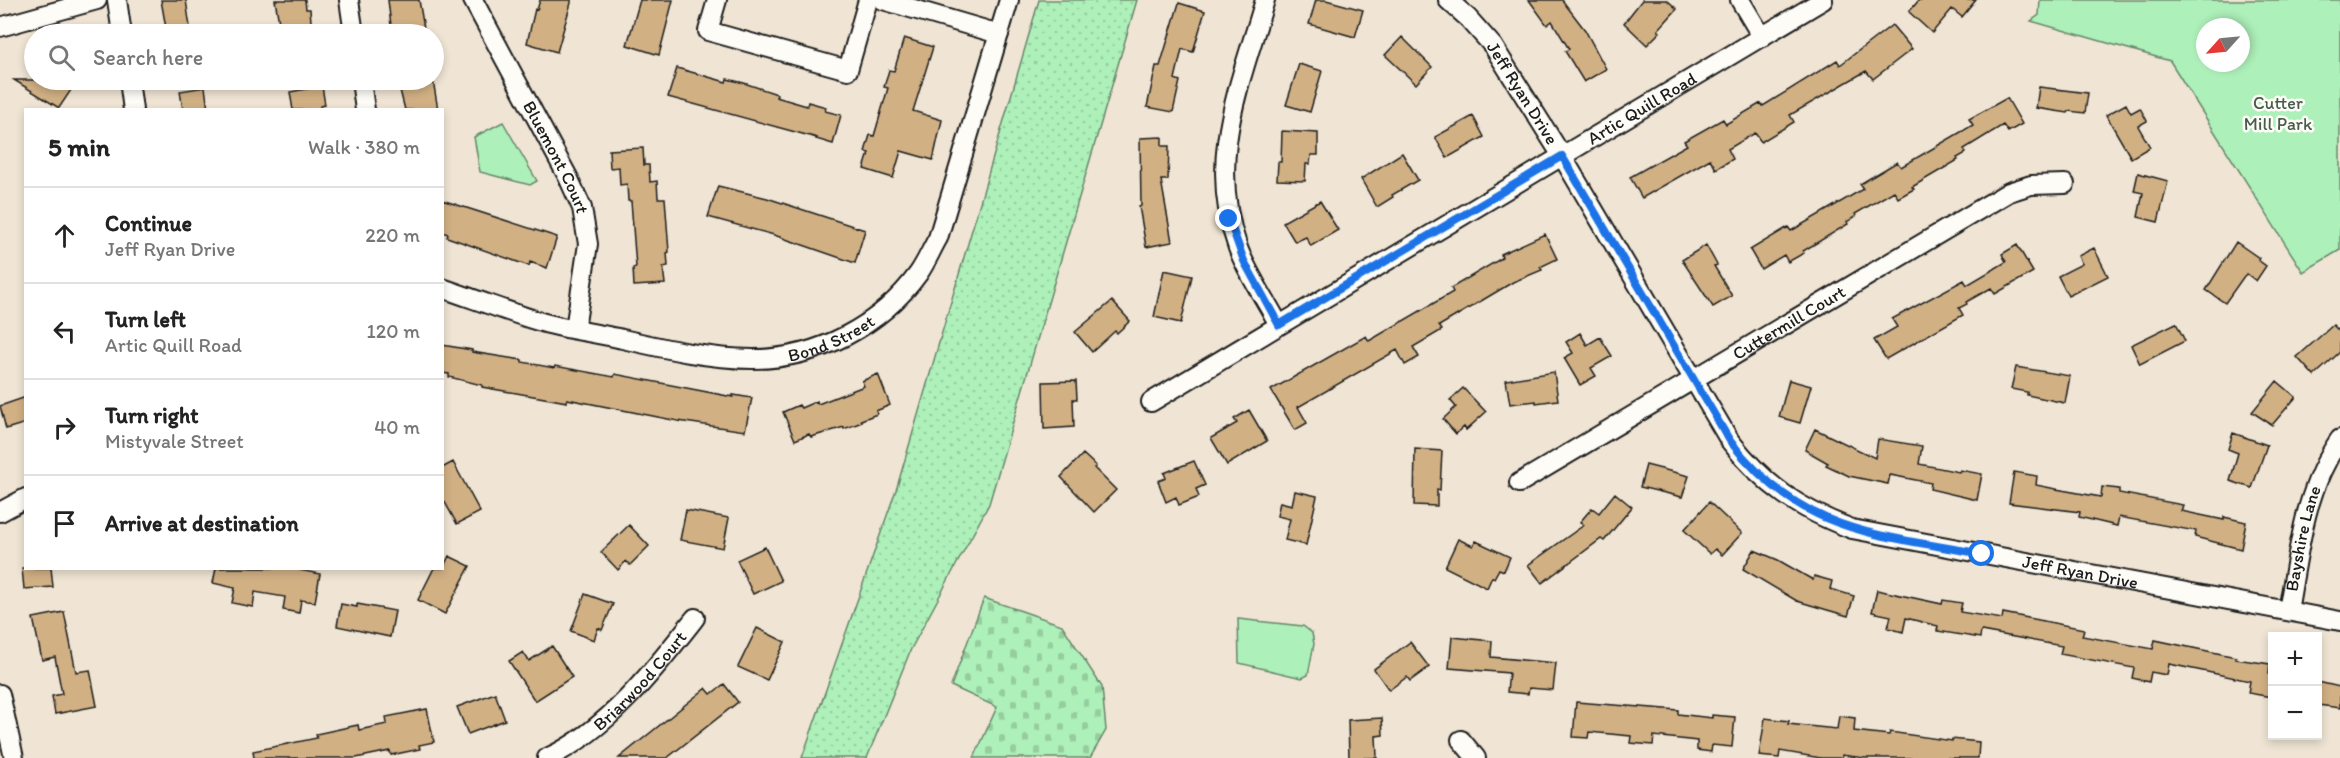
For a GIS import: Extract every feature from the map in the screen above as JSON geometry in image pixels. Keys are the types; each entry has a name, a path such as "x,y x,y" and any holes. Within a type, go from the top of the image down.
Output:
{"street":[{"path":"0,27 97,0"},
{"path":"117,0 121,24"},
{"path":"349,0 353,24"},
{"name":"Bluemont Court","path":"473,0 568,177 582,208 588,244 575,328"},
{"path":"717,0 708,31 848,70 868,0"},
{"path":"884,0 999,34"},
{"name":"Bond Street","path":"444,289 539,321 668,349 754,359 816,349 838,340 873,319 899,297 919,272 938,238 1009,0"},
{"path":"1265,0 1228,129 1224,159 1224,189 1229,219 1239,249 1279,325"},
{"name":"Jeff Ryan Drive","path":"1448,0 1493,46 1562,156 1730,441 1747,463 1792,502 1821,518 1852,529 2340,621"},
{"path":"1740,0 1762,37"},
{"name":"Artic Quill Road","path":"1151,402 1823,0"},
{"path":"130,90 133,108"},
{"path":"362,90 365,108"},
{"name":"Cuttermill Court","path":"1519,483 2009,192 2031,186 2065,184"},
{"name":"Bayshire Lane","path":"2288,611 2306,513 2316,483 2330,453 2340,439"},
{"path":"0,512 24,499"},
{"name":"Briarwood Court","path":"547,758 601,724 658,665 695,618"},
{"path":"0,694 14,758"},
{"path":"1461,741 1476,758"}],"green space":[{"path":"1039,0 1137,0 989,504 911,649 867,758 802,758 897,487"},
{"name":"Cutter Mill Park","path":"2040,0 2340,0 2340,250 2303,272 2170,61 2031,21 2039,15"},
{"path":"503,122 537,181 530,185 480,172 474,137"},
{"path":"984,598 1062,625 1102,687 1106,730 1090,758 974,758 997,707 951,686"},
{"path":"1238,619 1303,626 1312,633 1314,644 1308,675 1302,678 1239,663"}],"building":[{"path":"161,0 186,0 190,24 165,24"},
{"path":"275,0 305,0 306,9 310,9 311,24 279,24"},
{"path":"388,0 419,0 423,24 391,24"},
{"path":"540,0 571,0 557,52 527,43 535,9 537,10"},
{"path":"640,0 673,0 659,55 627,45"},
{"path":"1316,0 1326,0 1363,10 1355,37 1309,24"},
{"path":"1529,0 1562,0 1585,30 1606,69 1584,82 1565,51 1569,49 1552,21 1547,25"},
{"path":"1642,0 1667,0 1677,9 1647,45 1624,23"},
{"path":"1919,0 1976,0 1962,17 1952,9 1932,33 1909,12"},
{"path":"1179,3 1205,11 1193,52 1182,49 1175,79 1180,81 1173,112 1147,107 1156,66 1160,66"},
{"path":"1892,25 1912,49 1873,79 1866,71 1790,115 1794,122 1761,142 1755,133 1728,149 1733,159 1716,169 1710,159 1642,198 1630,177 1687,145 1684,141 1723,119 1726,124 1761,103 1763,106 1837,60 1840,65"},
{"path":"1402,37 1432,67 1416,84 1385,55"},
{"path":"904,38 933,47 913,111 942,120 933,160 901,151 893,178 864,169 869,153 865,152 870,135 874,136 888,88 884,87 889,70 894,71"},
{"path":"1299,64 1322,71 1310,112 1286,105"},
{"path":"677,68 726,82 727,79 744,83 777,94 776,97 807,106 808,102 826,107 825,111 841,115 833,144 668,97"},
{"path":"14,80 24,80 24,86"},
{"path":"2039,87 2088,93 2085,113 2036,108"},
{"path":"30,90 71,90 59,108"},
{"path":"205,90 208,108 183,108 180,91"},
{"path":"323,90 325,105 320,108 293,108 290,92"},
{"path":"400,90 435,90 438,108 404,108"},
{"path":"2007,98 2022,124 2008,132 2003,125 1964,149 1966,153 1957,158 1958,160 1912,187 1914,189 1898,198 1894,191 1855,214 1856,216 1847,222 1848,224 1803,251 1804,253 1788,262 1784,255 1761,269 1750,250 1788,227 1791,231 1863,189 1860,184 1897,162 1901,167 1973,125 1969,119"},
{"path":"2126,104 2131,113 2140,108 2147,121 2138,126 2150,147 2131,158 2106,115"},
{"path":"1473,116 1484,137 1447,158 1435,137"},
{"path":"1282,131 1318,133 1318,155 1311,155 1310,164 1306,164 1305,181 1277,180 1278,162 1281,162"},
{"path":"1162,137 1162,146 1169,146 1168,180 1161,180 1172,242 1146,247 1139,206 1141,206 1140,138"},
{"path":"643,148 644,165 649,165 650,182 657,181 658,198 665,198 669,252 667,253 668,266 663,267 665,284 634,286 633,268 636,267 631,201 628,201 627,184 620,185 619,167 610,168 609,150"},
{"path":"1402,153 1418,180 1377,207 1361,179"},
{"path":"2138,173 2168,181 2158,222 2138,217 2143,193 2134,191"},
{"path":"718,186 767,198 865,230 855,263 774,235 708,217"},
{"path":"444,201 557,237 547,268 530,262 529,266 447,237 448,234 444,233"},
{"path":"1320,201 1338,230 1311,246 1306,237 1295,242 1283,222"},
{"path":"1545,234 1557,259 1540,267 1542,270 1513,282 1439,326 1442,330 1413,347 1419,357 1405,365 1397,350 1298,407 1307,423 1295,430 1271,390 1366,336 1369,341 1453,292 1451,288 1502,258 1501,254"},
{"path":"2236,242 2259,258 2258,260 2266,266 2256,281 2247,274 2244,276 2225,303 2206,290"},
{"path":"1706,245 1717,265 1714,266 1732,296 1713,307 1682,260"},
{"path":"2017,245 2033,272 1995,294 1991,288 1966,302 1967,304 1959,308 1963,315 1886,359 1874,340 1897,327 1892,319 1964,280 1967,285 2006,262 2002,254"},
{"path":"2094,248 2108,276 2068,296 2058,276 2082,264 2078,256"},
{"path":"1164,270 1192,276 1181,323 1154,317"},
{"path":"1112,301 1130,321 1092,352 1075,332"},
{"path":"2176,323 2185,341 2140,364 2131,345"},
{"path":"2333,325 2340,332 2340,352 2314,376 2297,357"},
{"path":"1580,333 1587,345 1600,337 1612,356 1591,368 1596,376 1580,385 1564,358 1573,353 1566,342"},
{"path":"444,345 554,368 555,366 614,377 615,374 733,397 733,395 752,398 745,431 678,421 567,399 567,402 482,387 482,385 449,377 449,374 444,373"},
{"path":"2016,367 2070,376 2065,403 2011,389"},
{"path":"1554,372 1558,400 1510,404 1506,380"},
{"path":"878,374 890,405 876,411 877,414 861,420 862,422 844,429 844,427 811,437 809,434 795,440 783,412 799,405 801,408 817,401 818,404 864,386 862,381"},
{"path":"1789,380 1811,386 1800,423 1779,417"},
{"path":"1076,381 1077,399 1073,399 1074,427 1044,429 1043,382"},
{"path":"2277,381 2296,397 2272,425 2252,412"},
{"path":"1463,388 1486,412 1466,430 1464,427 1456,434 1443,419 1456,407 1450,400"},
{"path":"24,398 24,424 6,429 0,406"},
{"path":"1249,410 1267,441 1227,465 1211,438 1237,423 1234,419"},
{"path":"1815,429 1875,458 1878,439 1922,446 1919,464 1982,474 1977,500 1930,489 1931,483 1890,475 1888,484 1849,476 1826,465 1828,463 1805,450"},
{"path":"2233,433 2267,445 2252,488 2230,481 2238,453 2228,449"},
{"path":"1415,449 1442,451 1437,506 1414,505"},
{"path":"1083,454 1116,490 1094,512 1061,477"},
{"path":"1194,461 1205,485 1196,489 1199,497 1179,505 1176,497 1166,502 1158,481 1166,478 1164,473"},
{"path":"453,462 480,512 457,524 444,501 444,467"},
{"path":"1646,465 1689,476 1682,497 1640,487"},
{"path":"2014,472 2037,476 2036,485 2101,497 2102,487 2119,489 2119,493 2183,505 2181,511 2246,522 2241,549 2195,537 2196,531 2119,517 2117,526 2079,517 2080,512 2009,503"},
{"path":"1295,491 1317,496 1306,545 1285,540 1290,519 1277,516 1280,502 1292,505"},
{"path":"1615,493 1632,507 1604,541 1601,539 1542,583 1528,565 1584,525 1580,522 1592,508 1599,513"},
{"path":"1709,502 1742,533 1722,555 1715,549 1710,554 1684,530"},
{"path":"686,510 729,518 723,548 680,540"},
{"path":"629,525 649,546 630,565 626,561 618,570 601,552"},
{"path":"1458,539 1473,546 1476,541 1510,557 1504,571 1499,569 1487,588 1445,567"},
{"path":"765,547 781,581 753,594 737,560"},
{"path":"1754,550 1778,560 1813,580 1814,576 1832,581 1830,589 1854,596 1848,616 1797,601 1743,569"},
{"path":"449,556 470,566 445,614 418,600 433,570 444,570"},
{"path":"22,568 24,570 51,570 53,587 24,589"},
{"path":"216,570 299,570 320,574 315,602 301,600 299,613 283,610 285,597 255,592 253,607 232,603 235,588 213,583"},
{"path":"1877,590 1942,604 1943,600 1962,603 1960,612 2002,619 2003,613 2084,629 2082,636 2153,649 2155,640 2236,657 2235,659 2268,664 2268,696 2248,693 2250,681 2169,664 2167,675 2151,672 2149,682 2132,678 2134,668 2060,654 2062,646 1981,631 1980,638 1937,631 1938,626 1906,618 1903,632 1888,628 1891,616 1872,612"},
{"path":"585,594 613,604 602,630 598,628 594,640 571,631"},
{"path":"341,604 357,607 357,604 395,611 390,637 337,626"},
{"path":"64,612 76,672 90,670 97,706 55,714 52,696 62,694 55,657 42,660 33,618"},
{"path":"757,628 785,642 767,680 738,667"},
{"path":"1452,637 1492,641 1491,657 1556,663 1553,690 1529,688 1528,694 1507,692 1509,673 1449,668"},
{"path":"1410,642 1429,667 1410,681 1407,677 1389,690 1374,669"},
{"path":"552,646 572,677 535,701 509,661 523,652 529,661"},
{"path":"2322,683 2340,687 2340,708 2322,706"},
{"path":"724,684 738,702 667,758 619,758 706,688 711,694"},
{"path":"495,693 505,720 468,734 457,707"},
{"path":"1576,702 1678,710 1678,714 1712,718 1712,715 1735,717 1732,747 1712,745 1711,752 1697,750 1697,741 1654,736 1653,745 1630,743 1631,736 1589,732 1588,738 1573,737"},
{"path":"427,709 434,742 419,745 420,749 391,755 390,751 356,758 254,758 253,751 317,738 316,734 358,725 359,730 387,724 386,717"},
{"path":"1839,716 1855,718 1854,731 1889,735 1890,732 1952,741 1952,739 1979,742 1978,758 1865,758 1842,755 1842,758 1821,758 1780,751 1779,758 1759,756 1765,718 1789,721 1788,724 1837,729"},
{"path":"1382,718 1383,735 1376,736 1377,758 1349,758 1348,720"}],"route":[{"path":"1229,219 1244,261 1279,325 1562,156 1730,441 1747,463 1769,484 1792,502 1821,518 1852,529 1982,554"}]}
